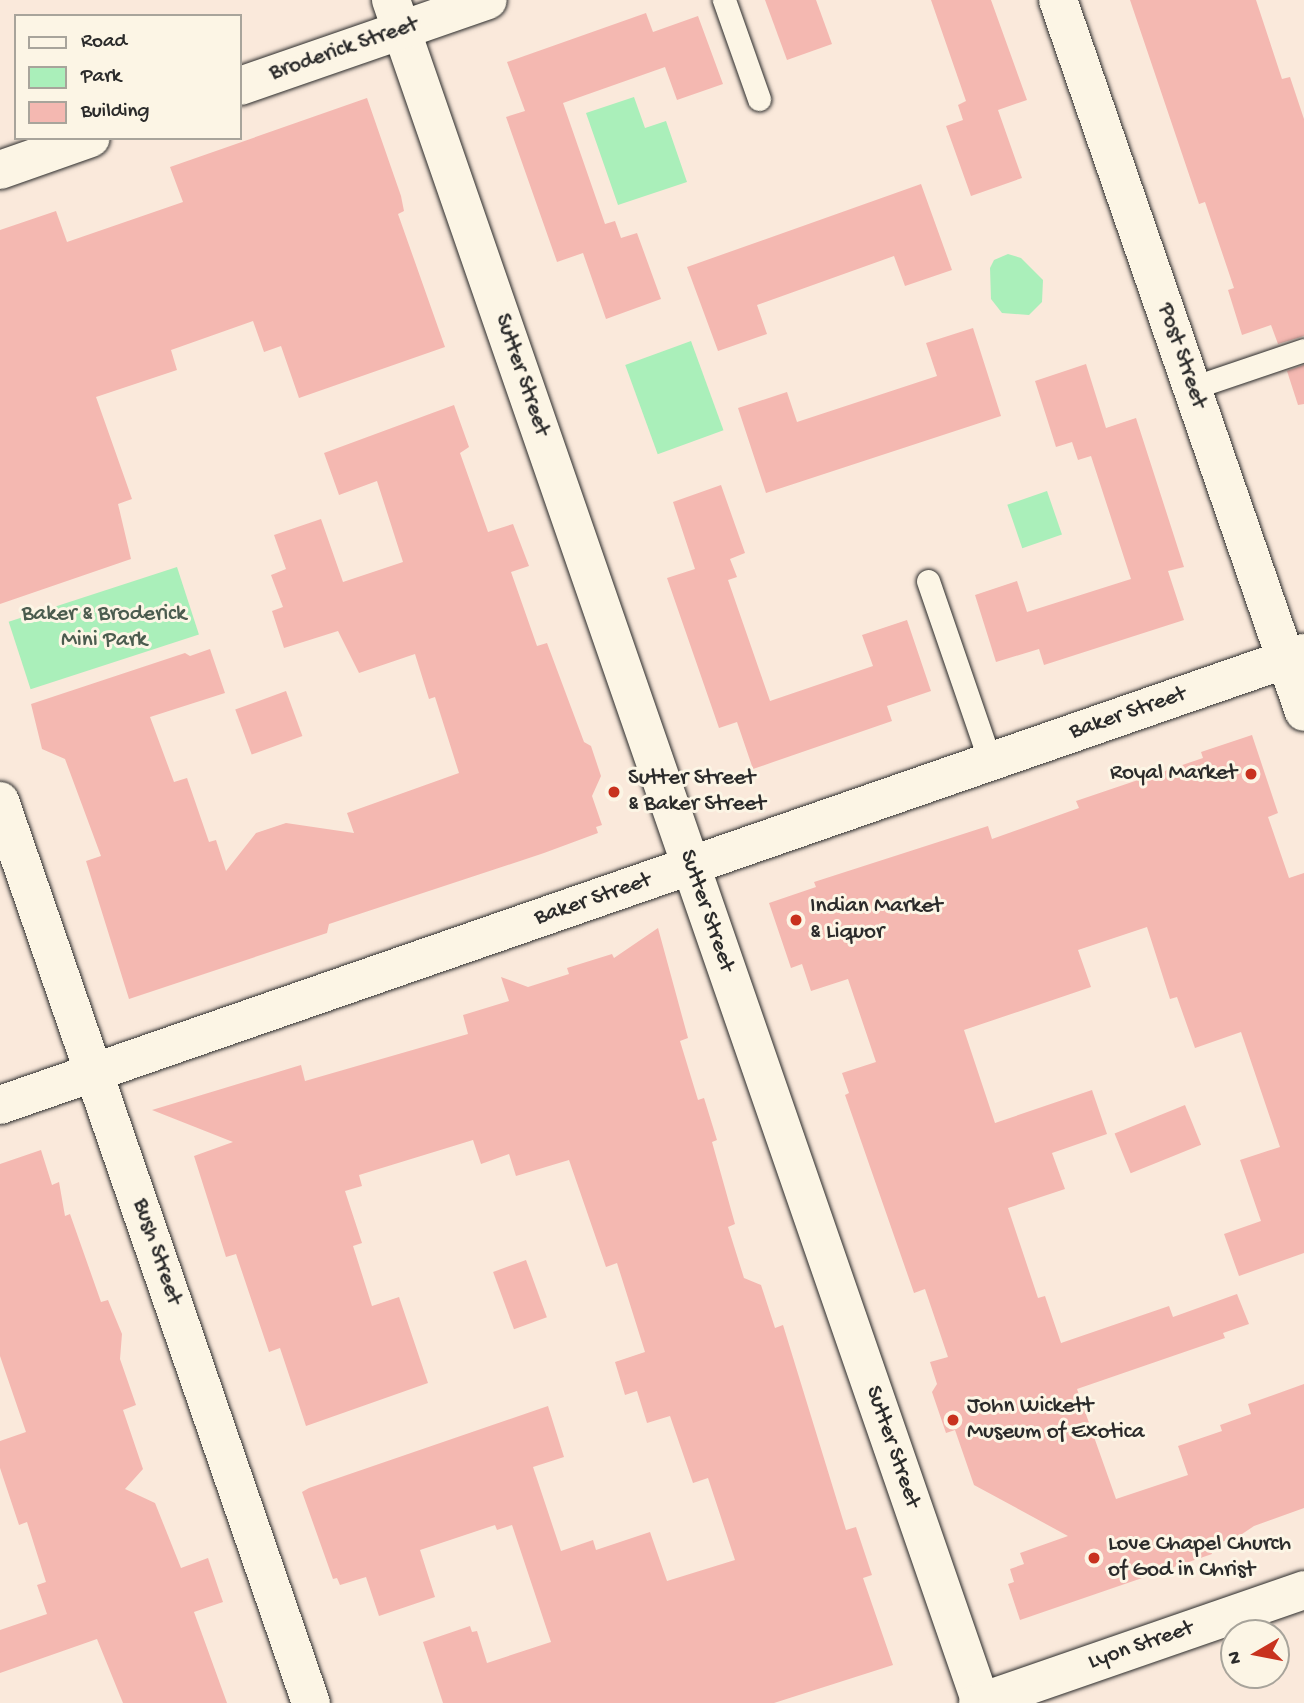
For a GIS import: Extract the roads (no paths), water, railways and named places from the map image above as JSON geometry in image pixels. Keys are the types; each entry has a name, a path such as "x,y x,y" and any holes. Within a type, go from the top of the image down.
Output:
{"street":[{"name":"Broderick Street","path":"242,85 396,15 488,0"},
{"name":"Post Street","path":"1058,0 1192,387 1295,656 1304,712"},
{"name":"Sutter Street","path":"396,15 980,1703"},
{"path":"0,170 85,140"},
{"name":"Baker Street","path":"0,1105 1295,656"},
{"name":"Bush Street","path":"0,801 311,1703"},
{"name":"Lyon Street","path":"980,1703 1304,1590"}],"lane":[{"path":"724,0 759,99"},
{"path":"1192,387 1304,349"},
{"path":"928,581 990,761"}],"place":[{"name":"Royal Market","path":"1251,774"},
{"name":"Sutter Street & Baker Street","path":"614,792"},
{"name":"Indian Market & Liquor","path":"796,920"},
{"name":"John Wickett Museum of Exotica","path":"953,1420"},
{"name":"Love Chapel Church of God in Christ","path":"1094,1558"}],"park label":[{"name":"Baker & Broderick Mini Park","path":"104,628"}]}
